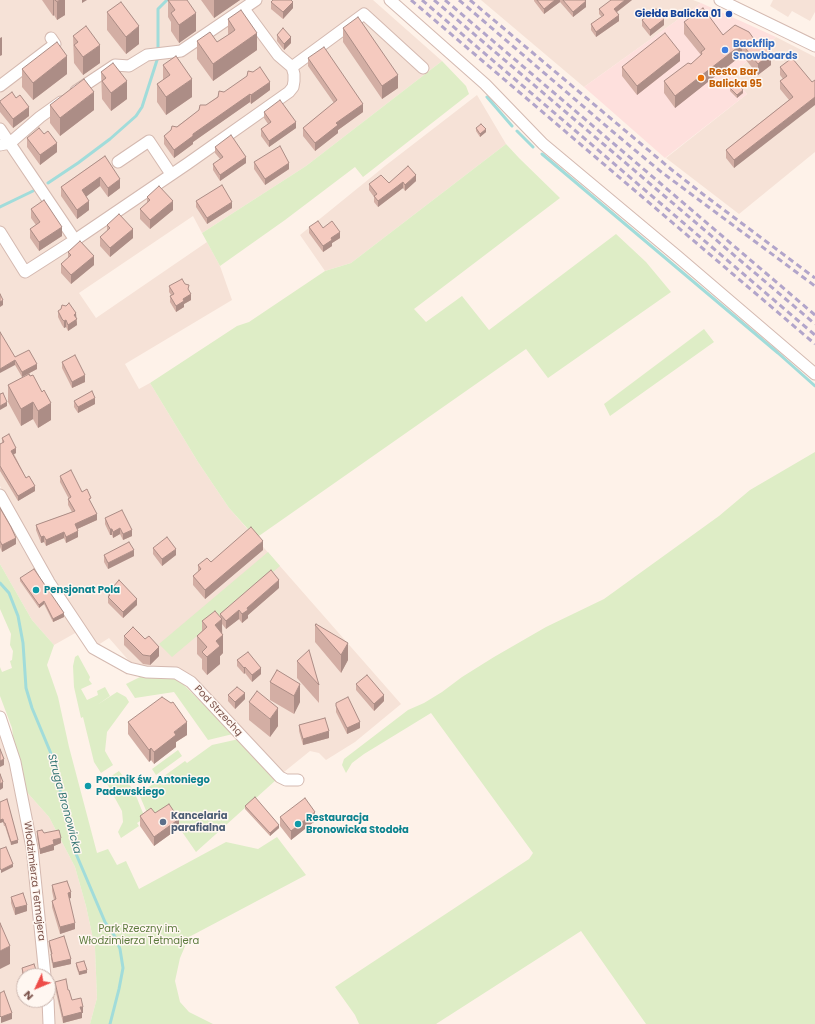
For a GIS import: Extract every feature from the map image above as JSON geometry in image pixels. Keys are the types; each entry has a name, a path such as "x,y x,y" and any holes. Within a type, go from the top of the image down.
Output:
{"street":[{"path":"5,144 42,115 115,65 129,66 147,55 181,51 256,0"},
{"path":"390,0 484,84 543,144 815,374"},
{"path":"720,0 815,46"},
{"path":"0,232 25,272 75,240 289,92 294,81 292,67 278,55 244,9"},
{"path":"292,67 364,14 423,68"},
{"path":"0,86 55,44 51,38"},
{"path":"0,129 5,144 75,240"},
{"path":"118,162 149,141 171,174"},
{"name":"Pod Strzechą","path":"0,495 49,582 93,648 129,668 146,672 176,673 191,682 280,777 286,780 298,780"},
{"name":"Włodzimierza Tetmajera","path":"0,717 15,762 32,848 44,968"},
{"path":"48,1008 49,1024"}],"shaded area":[{"path":"0,0 373,0 442,61 306,166 202,233 193,216 79,293 96,318 207,242 220,266 232,300 125,364 139,389 150,383 198,462 229,508 401,704 355,742 326,760 319,753 310,751 284,772 191,676 145,670 130,662 109,638 98,645 50,574 0,486"},
{"path":"481,0 693,0 701,3 584,87"},
{"path":"773,0 815,0 815,12 810,21 792,11 788,17 770,6"},
{"path":"701,3 776,37 731,75 747,94 665,158 584,87"},
{"path":"776,37 815,57 815,152 739,214 666,158 747,94 731,75"},
{"path":"477,95 506,144 351,263 325,271 300,235 385,166"},
{"path":"0,506 24,551 77,632 54,645 32,620 0,564"},
{"path":"0,736 8,759 24,836 39,968 16,968 16,1008 42,1008 43,1024 0,1024"},
{"path":"25,790 49,817 75,867 86,906 95,948 97,998 90,1024 54,1024 53,1008 56,1008 56,968 50,968 43,901"}],"green space":[{"path":"442,61 466,86 469,94 363,177 355,167 285,220 220,266 202,233 306,166"},
{"path":"506,144 560,198 414,309 426,322 462,296 489,330 616,234 646,262 671,292 548,378 526,349 256,538 229,508 198,462 150,383 237,326 249,322 325,271 351,263"},
{"path":"704,329 714,342 610,416 604,404"},
{"path":"815,452 815,1024 646,1024 581,931 436,1024 359,1024 355,1015 335,987 529,859 533,853 431,713 364,754 352,763 346,773 342,765 344,759 408,710 424,703 442,692 462,677 494,657 546,627 604,599 719,516 750,490"},
{"path":"268,552 280,566 172,657 159,644"},
{"name":"Park Rzeczny im. Włodzimierza Tetmajera","path":"0,564 32,620 54,645 47,665 58,697 69,747 97,853 108,849 117,865 126,861 139,889 226,842 258,849 277,837 306,875 189,937 180,958 175,981 180,1002 189,1012 213,1024 90,1024 97,998 95,948 86,906 75,867 49,817 25,790 15,754 12,728 0,696 0,667 2,672 12,668 10,661 12,660 13,651 10,645 11,634 0,609"},
{"path":"78,655 90,677 89,680 92,684 81,689 87,700 98,695 97,691 105,687 110,696 97,705 117,692 126,697 129,702 107,732 105,751 113,765 101,773 94,762 83,717 81,718 74,687 73,666 75,657"},
{"path":"142,676 176,677 233,734 208,740 174,692 135,698 126,684"},
{"path":"239,739 276,780 196,852 169,813 148,815 139,794 185,761 187,763 212,745"},
{"path":"178,750 182,756 156,775 152,769"},
{"path":"119,771 134,791 145,818 137,823 139,826 121,838 118,832 123,822 122,811 105,780"}],"building":[{"path":"168,0 187,0 196,13 179,25 171,13 175,10"},
{"path":"273,0 291,0 293,2 283,12 271,2"},
{"path":"537,0 555,0 544,9"},
{"path":"563,0 585,0 586,1 573,12"},
{"path":"611,0 625,0 614,9 619,15 596,32 591,24 604,15 599,9"},
{"path":"121,2 139,26 126,37 107,12"},
{"path":"703,8 723,35 735,25 749,32 758,45 764,41 769,47 767,49 771,53 758,64 742,44 675,96 664,81 688,63 691,64 702,54 701,52 705,49 684,22"},
{"path":"656,9 664,19 650,30 642,20"},
{"path":"241,10 257,33 213,64 197,41 210,32 217,42 231,33 235,30 228,19"},
{"path":"358,17 398,75 382,86 343,28"},
{"path":"86,26 100,45 83,57 74,45 78,42 73,36"},
{"path":"283,28 291,37 284,44 277,35"},
{"path":"665,33 680,52 637,86 622,67"},
{"path":"57,42 67,56 33,83 22,69"},
{"path":"324,47 363,104 336,123 338,125 315,143 303,128 337,100 308,58"},
{"path":"176,56 192,79 166,97 157,84 170,75 163,65"},
{"path":"792,58 812,82 815,80 815,97 734,160 726,150 793,97 780,81 787,76 780,67"},
{"path":"113,63 127,81 111,93 102,81 106,78 101,72"},
{"path":"260,67 270,82 251,95 250,94 193,134 193,136 174,150 164,136 171,130 172,126 177,127 199,110 200,105 206,105 218,97 219,91 224,92 247,76 248,71 253,72"},
{"path":"84,79 94,92 60,118 50,105"},
{"path":"737,82 743,90 737,95 730,88"},
{"path":"12,92 16,98 20,95 29,107 13,119 0,102"},
{"path":"280,100 296,122 269,141 261,129 271,122 264,112"},
{"path":"481,124 486,129 480,134 476,128"},
{"path":"39,128 44,134 48,131 57,143 40,155 27,138"},
{"path":"231,135 246,157 220,175 213,164 223,157 215,147"},
{"path":"280,146 289,163 265,179 254,162"},
{"path":"105,156 120,179 108,188 100,177 82,190 89,201 77,210 61,187"},
{"path":"408,166 416,175 405,185 403,182 378,201 374,196 377,194 369,184 381,175 389,183"},
{"path":"222,185 232,202 207,218 196,201"},
{"path":"159,186 173,201 150,220 140,209 150,200 147,197"},
{"path":"44,200 62,227 39,242 30,229 40,222 31,209"},
{"path":"119,214 133,229 110,248 100,237 110,228 107,225"},
{"path":"318,221 323,228 332,221 340,232 323,246 309,227"},
{"path":"80,241 94,256 71,275 61,264 71,255 68,252"},
{"path":"182,279 185,284 189,285 188,289 191,294 176,306 170,296 174,294 169,286"},
{"path":"0,294 3,300 0,302"},
{"path":"69,303 76,313 74,315 77,319 68,325 66,320 64,321 62,319 58,311 61,309 62,305 66,306"},
{"path":"0,332 15,357 29,350 37,364 22,372 15,360 0,369"},
{"path":"75,355 85,375 72,382 62,362"},
{"path":"29,374 30,376 33,375 42,392 44,390 51,403 38,411 33,402 21,409 8,385"},
{"path":"92,391 95,398 78,407 74,401"},
{"path":"3,393 7,402 0,406 0,394"},
{"path":"9,434 16,448 11,451 26,478 29,476 35,486 18,496 0,466 0,444 4,442 2,438"},
{"path":"71,470 82,492 87,489 91,498 89,499 97,514 75,524 78,531 66,537 64,532 46,540 44,536 41,537 36,525 75,511 68,499 71,497 60,476"},
{"path":"0,508 16,538 2,545 0,541"},
{"path":"122,510 132,530 123,534 120,528 113,532 105,518"},
{"path":"251,527 263,541 205,590 193,576 201,569 198,565 207,558 211,562"},
{"path":"167,537 176,549 162,559 153,548"},
{"path":"129,542 134,550 108,563 104,555"},
{"name":"Pensjonat Pola","path":"34,569 64,613 53,619 44,601 39,605 20,578"},
{"path":"271,570 279,580 247,608 248,610 242,614 239,610 226,621 220,614"},
{"path":"119,580 137,599 123,612 108,597 110,595 108,593"},
{"path":"215,611 222,619 215,625 223,635 216,641 220,646 207,657 202,652 207,647 197,636 207,627 202,621"},
{"path":"316,624 348,643 341,655 315,625"},
{"path":"133,627 145,639 149,636 159,647 150,656 143,655 124,636"},
{"path":"309,650 319,685 297,661"},
{"path":"248,652 261,668 252,675 237,660"},
{"path":"277,670 300,684 294,696 270,682"},
{"path":"367,675 384,695 374,704 356,684"},
{"path":"237,687 245,693 235,702 228,695"},
{"path":"257,691 278,708 270,719 249,702"},
{"path":"162,697 171,703 173,702 187,722 174,732 176,735 154,752 151,748 149,750 128,722"},
{"path":"348,697 360,722 347,728 336,706 336,703"},
{"path":"325,718 329,731 303,739 299,725"},
{"path":"0,749 4,759 0,761"},
{"path":"0,774 3,782 0,784"},
{"path":"255,797 279,825 270,833 245,806"},
{"path":"305,798 315,812 291,831 280,817"},
{"path":"7,799 18,840 11,842 3,819 0,820 0,802"},
{"path":"169,804 179,819 154,837 140,816 151,808 155,813"},
{"path":"42,830 44,833 59,830 61,838 53,840 54,844 40,849 37,831"},
{"path":"6,847 13,864 1,870 0,849"},
{"path":"67,881 71,892 68,893 75,923 60,927 52,901 56,899 52,885"},
{"path":"23,893 27,905 15,908 11,897"},
{"path":"0,923 10,946 0,951"},
{"path":"64,936 71,959 53,963 49,941"},
{"path":"84,961 87,970 79,972 76,963"},
{"path":"34,964 35,968 22,968"},
{"path":"66,979 72,1000 81,998 83,1007 80,1007 82,1012 63,1017 56,982"},
{"path":"4,991 12,1013 1,1017 0,993"}],"waterway":[{"name":"Struga Bronowicka","path":"158,51 158,9 167,0"},
{"name":"Struga Bronowicka","path":"48,183 110,139 136,116 142,107 158,57"},
{"path":"487,97 512,126"},
{"path":"517,131 533,147"},
{"path":"542,154 815,386"},
{"name":"Struga Bronowicka","path":"0,207 33,191"},
{"name":"Struga Bronowicka","path":"0,583 9,593 18,616 23,643 26,688 32,708 52,756 74,849 105,922 114,935 120,949 123,968 110,1024"}],"railway":[{"path":"411,0 815,344"},
{"path":"422,0 815,335"},
{"path":"434,0 815,324"},
{"path":"445,0 815,315"},
{"path":"459,0 660,171 815,286"},
{"path":"470,0 672,170 815,278"}],"place":[{"name":"Giełda Balicka 01","path":"729,14"},
{"name":"Backflip Snowboards","path":"725,50"},
{"name":"Resto Bar Balicka 95","path":"701,78"},
{"name":"Pensjonat Pola","path":"36,590"},
{"name":"Pomnik św. Antoniego Padewskiego","path":"88,786"},
{"name":"Kancelaria parafialna","path":"163,822"},
{"name":"Restauracja Bronowicka Stodoła","path":"298,824"}]}
